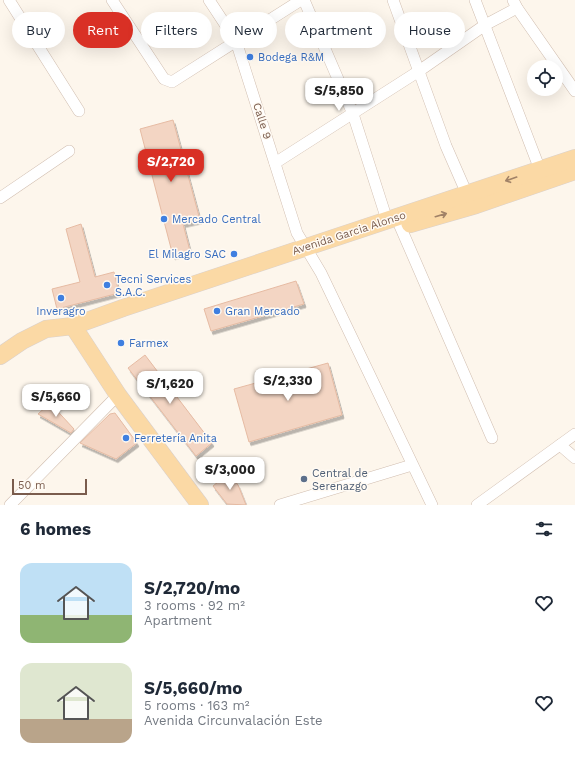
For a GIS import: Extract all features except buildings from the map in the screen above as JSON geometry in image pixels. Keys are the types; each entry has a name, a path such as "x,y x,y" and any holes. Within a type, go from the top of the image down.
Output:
{"main road":[{"name":"Avenida Garcia Alonso","path":"0,356 22,341 46,329 73,326 123,308 159,304 394,223 543,175 575,158"},
{"name":"Avenida Garcia Alonso","path":"543,175 575,171"},
{"path":"73,326 118,395 200,505"}],"street":[{"path":"9,0 79,111"},
{"path":"112,0 164,79 172,82 225,48"},
{"name":"Calle 9","path":"209,0 220,17"},
{"path":"277,16 303,0 353,114 394,223 492,438"},
{"path":"393,0 446,146 471,199"},
{"path":"475,0 543,175"},
{"path":"275,163 419,71 515,4 575,91"},
{"name":"Calle 9","path":"238,48 297,233 321,273 432,505"},
{"path":"0,198 69,151"},
{"path":"10,505 118,395"},
{"path":"477,505 575,434"},
{"path":"560,445 575,458"},
{"path":"280,505 412,465"}],"place":[{"name":"Bodega R&M","path":"250,57"},
{"name":"Mercado Central","path":"164,219"},
{"name":"El Milagro SAC","path":"234,254"},
{"name":"Tecni Services S.A.C.","path":"107,285"},
{"name":"Inveragro","path":"61,298"},
{"name":"Gran Mercado","path":"217,311"},
{"name":"Farmex","path":"121,343"},
{"name":"Ferretería Anita","path":"126,438"},
{"name":"Central de Serenazgo","path":"304,479"}]}
